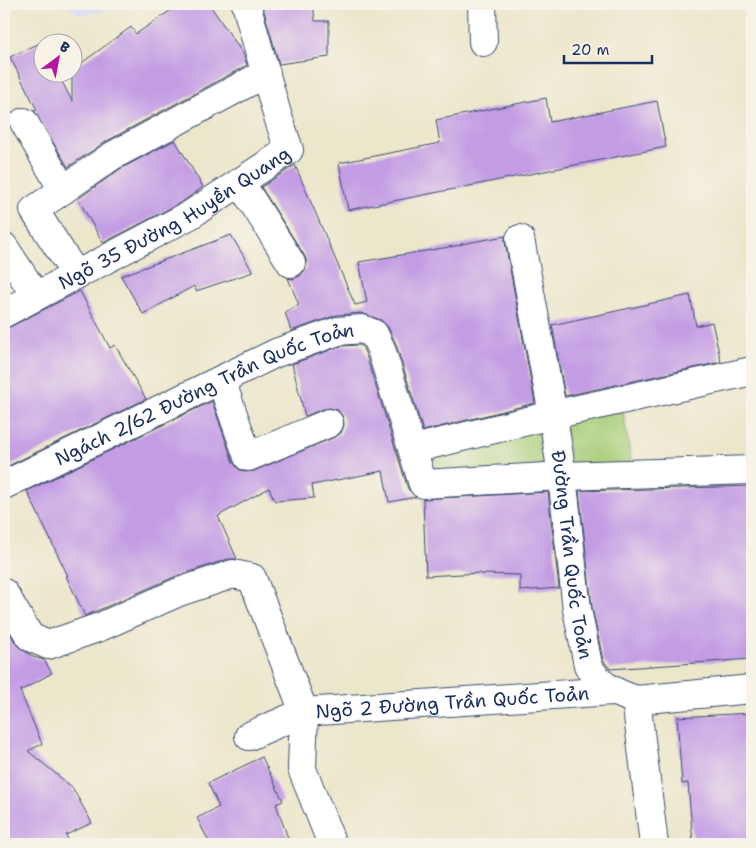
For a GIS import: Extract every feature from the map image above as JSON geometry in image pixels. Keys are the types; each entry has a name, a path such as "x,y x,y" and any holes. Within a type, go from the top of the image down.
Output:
{"street":[{"name":"Ngõ 35 Đường Huyền Quang","path":"4,313 190,215 289,150 246,4"},
{"path":"482,4 482,42"},
{"path":"76,275 34,210 112,156 266,73"},
{"path":"24,122 63,190"},
{"path":"240,182 290,263"},
{"name":"Đường Trần Quốc Toản","path":"520,239 562,476 577,609 588,665 592,674 624,696"},
{"path":"4,247 36,296"},
{"name":"Ngách 2/62 Đường Trần Quốc Toản","path":"4,484 276,353 338,331 362,329 374,334 381,348 424,484 562,476"},
{"path":"413,449 552,415 752,371"},
{"path":"221,380 248,457 328,423"},
{"path":"562,476 752,470"},
{"name":"Ngõ 2 Đường Trần Quốc Toản","path":"4,593 30,637 48,645 100,627 179,592 233,574 252,578 304,712 752,689"},
{"path":"624,696 654,844"},
{"path":"248,736 304,712 302,769 332,844"}],"shaded area":[{"path":"66,4 140,4 81,15"}],"green space":[{"path":"622,404 632,466 571,469 563,416"},
{"path":"539,423 546,470 436,478 429,448"}],"building":[{"path":"180,4 209,4 244,55 247,65 105,142 68,167 34,111 37,110 10,57 32,47 32,82 62,82 72,101 72,82 82,82 82,63 131,27 136,34"},
{"path":"262,4 313,4 315,21 329,21 329,57 279,64"},
{"path":"546,98 550,122 657,101 666,147 348,210 339,163 440,143 436,120"},
{"path":"175,140 203,187 182,202 103,243 78,199 120,169"},
{"path":"295,165 355,305 367,302 359,262 505,236 535,403 423,431 396,344 388,327 381,320 361,313 337,315 291,331 285,312 299,305 288,278 292,279 300,276 305,270 307,262 261,187"},
{"path":"231,235 253,272 196,291 194,286 143,314 121,276"},
{"path":"80,291 110,348 115,345 146,399 4,468 4,330"},
{"path":"690,295 696,326 712,322 721,362 565,396 552,325"},
{"path":"360,345 366,355 408,489 416,497 389,502 383,471 312,485 314,498 275,501 269,488 218,516 237,559 228,559 174,577 85,616 27,491 212,401 233,462 238,469 245,472 254,471 335,437 341,433 344,425 343,417 338,410 330,408 305,416 292,364 341,346"},
{"path":"752,486 752,659 610,669 603,660 592,607 579,491"},
{"path":"548,492 559,588 520,591 520,575 480,573 426,576 423,499"},
{"path":"4,623 17,645 33,657 44,660 52,673 20,691 42,744 28,751 72,787 92,823 66,835 70,844 4,844"},
{"path":"752,713 752,844 693,844 688,783 682,784 677,717"},
{"path":"262,757 283,801 276,804 290,844 210,844 197,818 219,807 208,783"}]}
